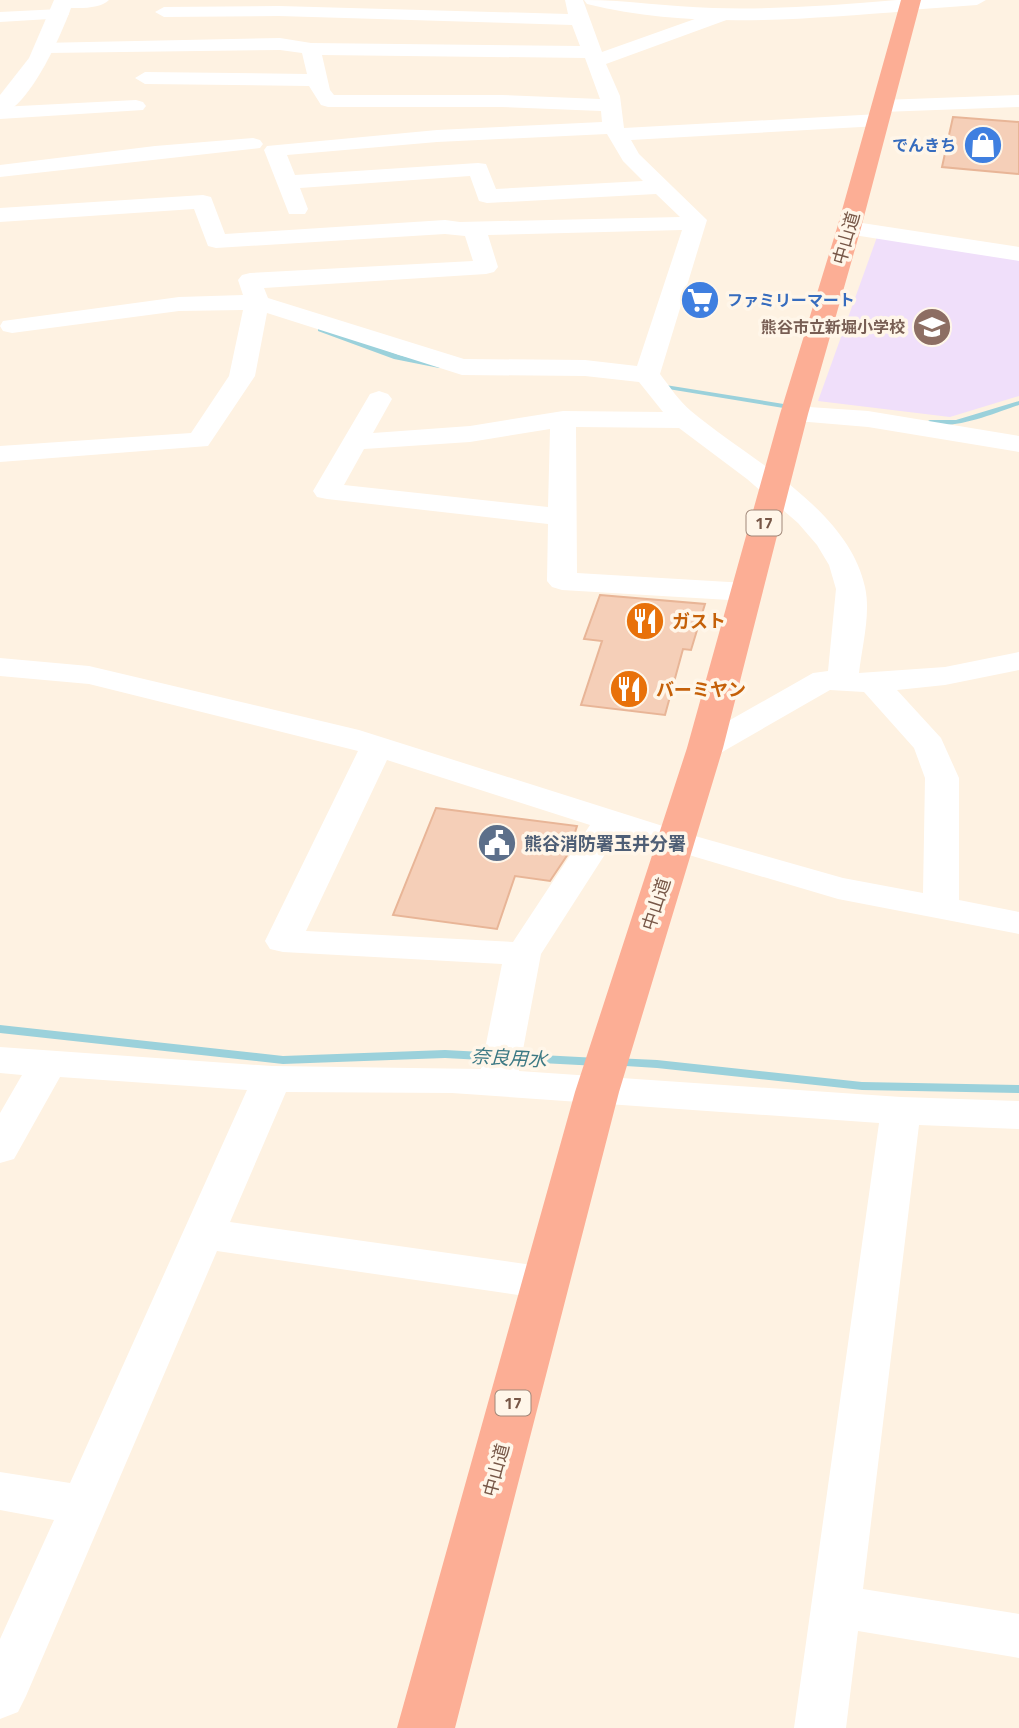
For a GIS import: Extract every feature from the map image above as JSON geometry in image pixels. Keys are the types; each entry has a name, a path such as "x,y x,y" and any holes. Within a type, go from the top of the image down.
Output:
{"highway":[{"name":"中山道","path":"426,1728 604,1072 705,748 774,486 849,228 910,3"}],"main road":[{"path":"594,0 666,11 726,14 810,12 910,3"},
{"path":"0,110 32,73 47,47 62,5"}],"street":[{"path":"0,17 100,0"},
{"path":"376,0 386,5 539,4 555,0"},
{"path":"910,3 977,0"},
{"path":"164,12 577,10 614,122 630,157 696,220 647,375"},
{"path":"47,47 280,44 311,49 594,57 726,14"},
{"path":"311,49 320,91 328,101 502,101 614,122"},
{"path":"145,78 318,80"},
{"path":"297,209 289,182 274,150 614,122 881,113 1019,101"},
{"path":"0,110 136,106"},
{"path":"0,172 155,152 253,144"},
{"path":"612,167 639,166"},
{"path":"289,182 478,169 487,196 660,187"},
{"path":"531,172 542,193"},
{"path":"0,215 203,202 216,241 458,229 475,231 486,267 254,292 12,326"},
{"path":"849,228 1019,254"},
{"path":"458,229 692,233"},
{"path":"569,243 692,233"},
{"path":"0,454 199,440 242,376 254,292 237,240"},
{"path":"254,292 462,367 585,368 647,375 686,420 774,486 823,533 839,556 851,588 858,681 929,745 942,778 941,907"},
{"path":"379,399 327,491 562,517"},
{"path":"794,414 869,419 1019,444"},
{"path":"354,442 470,434 563,419 686,420"},
{"path":"563,419 562,581 746,592"},
{"path":"705,748 824,680 858,681 945,676 1019,662"},
{"path":"0,667 89,675 377,746 676,841 838,888 1019,923"},
{"path":"377,746 283,941 523,954"},
{"path":"501,1063 523,954 610,820"},
{"path":"0,1060 272,1079 452,1080 501,1063 604,1072 901,1111 1019,1115"},
{"path":"0,1149 47,1065"},
{"path":"0,1696 272,1079"},
{"path":"820,1728 901,1111"},
{"path":"204,1234 546,1283"},
{"path":"0,1490 83,1505"},
{"path":"836,1606 1019,1636"}],"shaded area":[{"name":"熊谷市立新堀小学校","path":"877,237 1019,259 1019,396 950,417 818,401"}],"building":[{"name":"でんきち","path":"953,117 1019,122 1019,174 942,167"},
{"path":"600,595 705,604 691,650 683,649 665,715 581,705 602,641 584,639"},
{"name":"熊谷消防署玉井分署","path":"436,808 577,826 568,854 550,881 515,876 497,929 393,915"}],"waterway":[{"path":"321,329 397,357 439,366"},
{"path":"656,385 796,408"},
{"path":"930,422 956,422 1019,403"},
{"name":"奈良用水","path":"0,1029 283,1060 445,1054 598,1062"},
{"name":"奈良用水","path":"614,1062 657,1064 862,1086 1019,1089"}],"place":[{"name":"でんきち","path":"983,145"},
{"name":"ファミリーマート","path":"700,300"},
{"name":"熊谷市立新堀小学校","path":"932,327"},
{"name":"ガスト","path":"645,621"},
{"name":"バーミヤン","path":"629,689"},
{"name":"熊谷消防署玉井分署","path":"497,843"}]}
